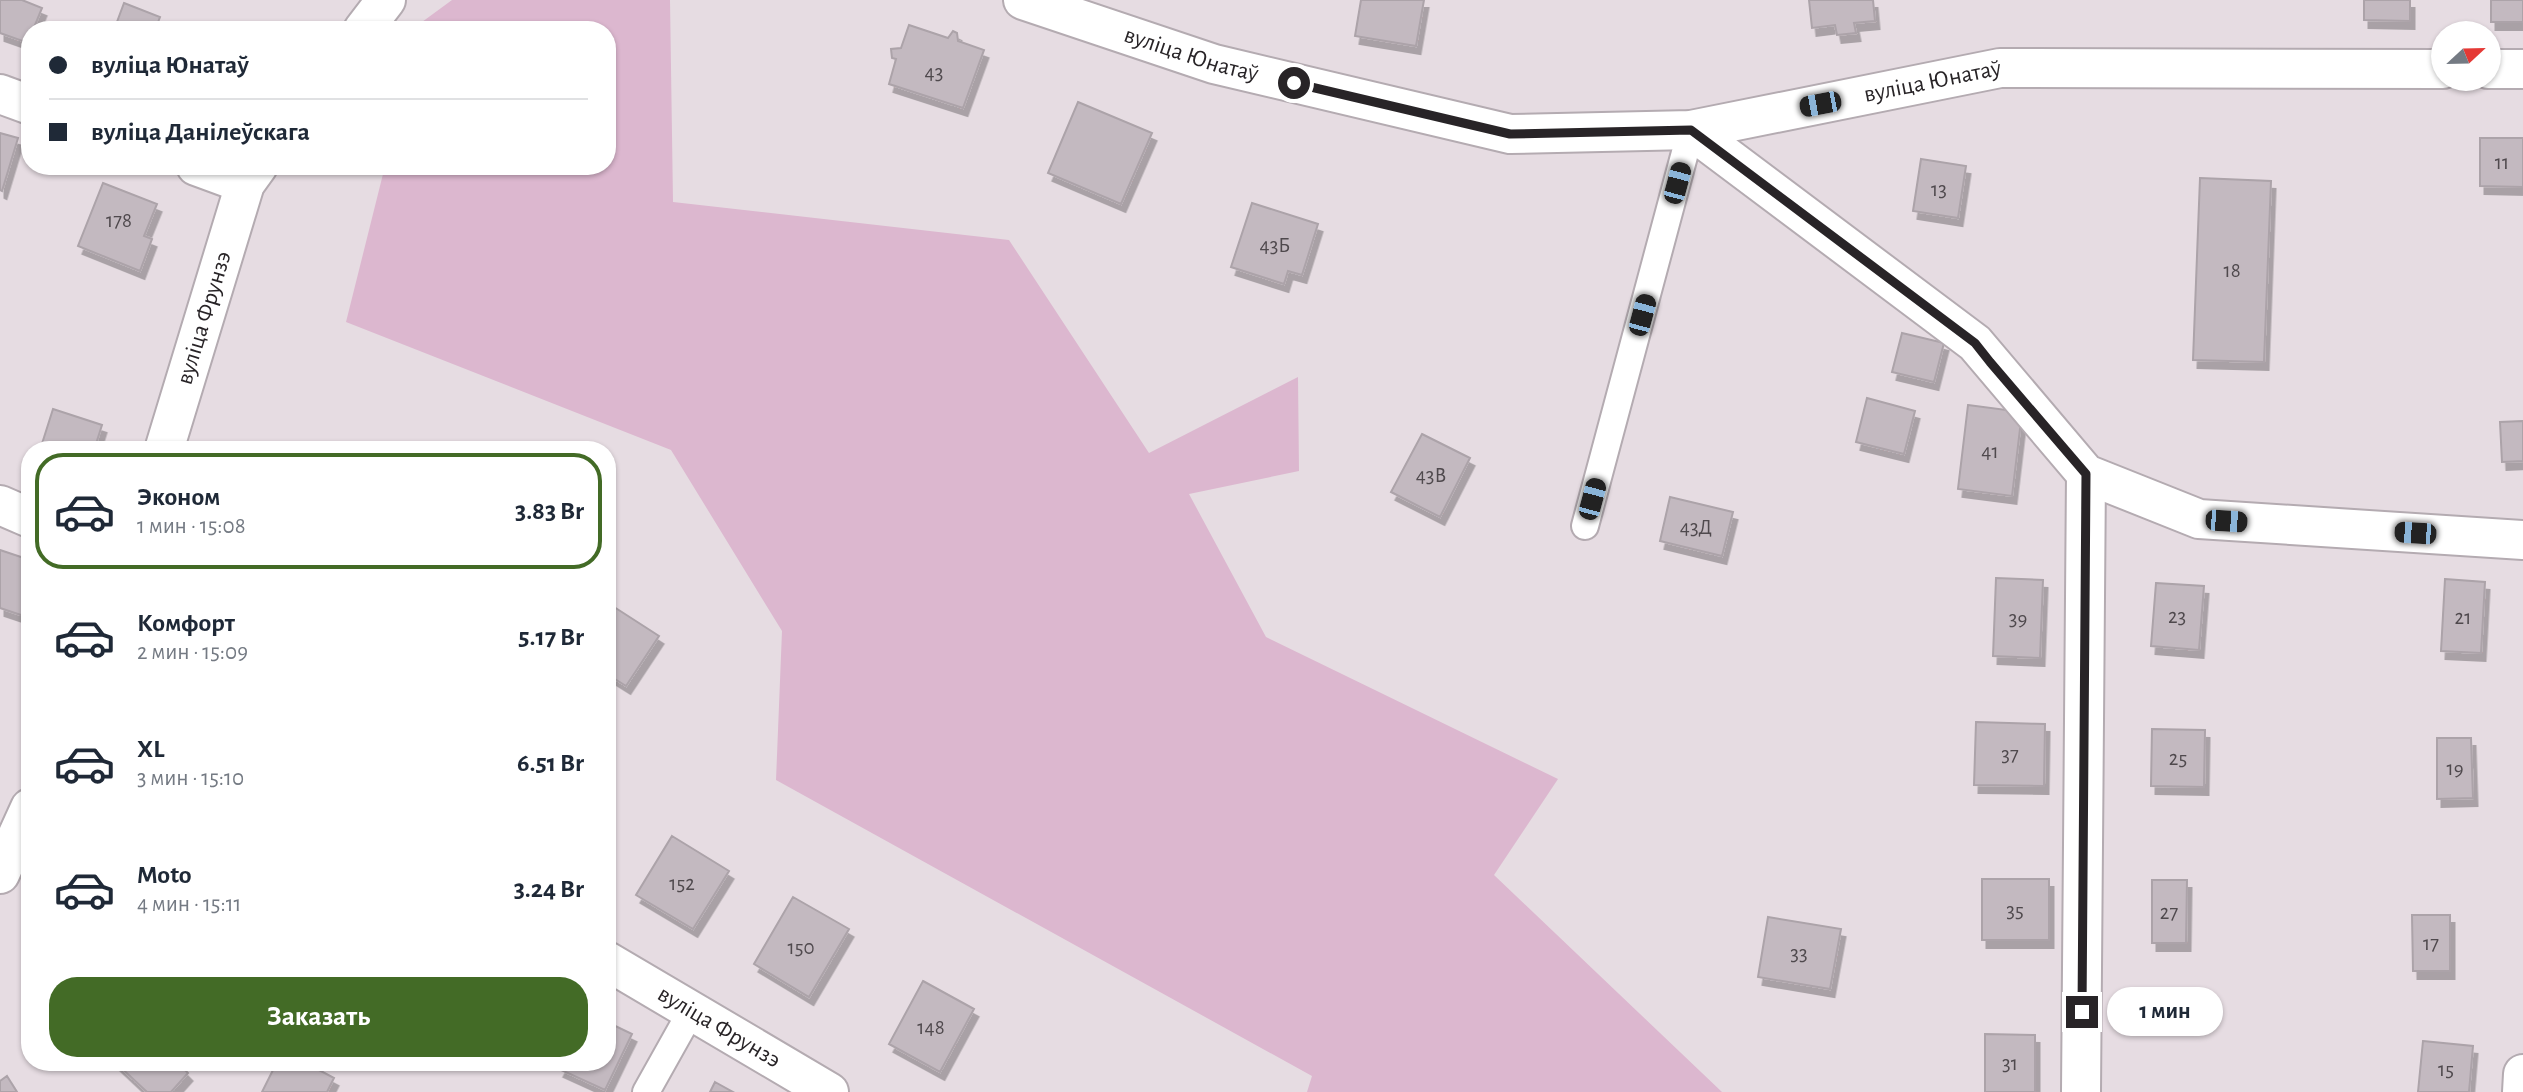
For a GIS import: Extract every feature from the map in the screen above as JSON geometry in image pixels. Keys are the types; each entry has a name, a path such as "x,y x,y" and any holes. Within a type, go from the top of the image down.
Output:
{"street":[{"path":"370,21 386,0"},
{"name":"вуліца Юнатаў","path":"1023,0 1214,64 1510,134 1691,130 2000,68 2431,69"},
{"path":"2501,69 2523,69"},
{"path":"0,94 21,102"},
{"path":"1691,130 1975,343 2086,474 2199,519 2523,540"},
{"name":"вуліца Фрунзэ","path":"167,441 252,175"},
{"path":"2081,1092 2086,474"},
{"path":"0,505 21,514"},
{"path":"0,874 21,828"},
{"name":"вуліца Фрунзэ","path":"616,966 829,1092"},
{"path":"2522,1092 2523,1074"}],"lane":[{"path":"1585,526 1691,130"},
{"path":"646,1092 692,1010"}],"shaded area":[{"path":"452,0 670,0 673,202 1009,240 1149,453 1298,377 1299,471 1189,494 1266,637 1558,779 1494,875 1722,1092 1307,1092 1312,1076 776,780 782,631 671,450 346,322 383,175 616,175 616,21 423,21"}],"building":[{"path":"0,0 22,0 42,8 37,21 21,21 21,40 0,33"},
{"path":"1361,0 1424,0 1416,46 1355,36"},
{"path":"1809,0 1873,0 1875,21 1854,23 1856,33 1837,35 1835,25 1812,28"},
{"path":"2364,0 2410,0 2410,21 2364,20"},
{"path":"2491,0 2523,0 2523,22 2491,21"},
{"path":"124,3 160,17 158,21 117,21"},
{"path":"909,25 948,38 953,31 957,33 958,41 984,50 963,108 889,84 896,59 892,58 891,49 901,48"},
{"path":"1078,102 1152,133 1121,204 1048,173"},
{"path":"0,133 18,138 2,191 0,190"},
{"path":"2480,138 2523,138 2523,187 2480,186"},
{"path":"1921,159 1966,166 1958,218 1913,211"},
{"path":"2200,178 2271,181 2264,362 2193,360"},
{"path":"103,183 157,204 144,236 152,239 140,271 78,246"},
{"path":"1252,203 1318,224 1302,275 1288,271 1284,284 1231,267"},
{"path":"1902,333 1944,343 1934,382 1892,372"},
{"path":"1867,398 1915,411 1904,454 1856,442"},
{"path":"1968,405 2022,412 2012,496 1958,489"},
{"path":"53,409 102,425 97,441 43,441"},
{"path":"2523,421 2523,461 2502,462 2500,422"},
{"path":"1422,434 1470,458 1440,517 1391,492"},
{"path":"1670,497 1733,512 1722,556 1660,541"},
{"path":"0,550 21,557 21,615 0,608"},
{"path":"1996,578 2043,580 2040,658 1993,656"},
{"path":"2445,579 2485,582 2481,653 2441,651"},
{"path":"2156,583 2204,586 2199,650 2151,646"},
{"path":"616,608 659,636 626,686 616,680"},
{"path":"1976,722 2045,724 2044,786 1974,785"},
{"path":"2152,729 2205,730 2204,787 2151,786"},
{"path":"2437,738 2471,738 2473,798 2437,799"},
{"path":"672,836 729,871 693,929 636,895"},
{"path":"1982,879 2049,879 2049,940 1982,940"},
{"path":"2152,880 2187,880 2186,943 2152,943"},
{"path":"793,897 849,929 809,997 754,964"},
{"path":"2412,915 2450,915 2450,971 2413,971"},
{"path":"1768,917 1841,929 1830,989 1758,977"},
{"path":"923,981 974,1009 940,1072 889,1044"},
{"path":"616,1026 632,1034 616,1067"},
{"path":"1985,1034 2035,1035 2035,1092 1985,1092"},
{"path":"2423,1041 2473,1046 2469,1092 2418,1092"},
{"path":"125,1071 188,1073 171,1092 147,1092"},
{"path":"272,1071 321,1071 334,1078 327,1092 262,1092"},
{"path":"563,1071 614,1071 605,1090"},
{"path":"7,1076 17,1092 0,1092 0,1081"},
{"path":"715,1082 733,1092 710,1092"}],"route":[{"path":"1294,83 1510,134 1691,130 1975,343 2086,474 2082,1012"}]}
